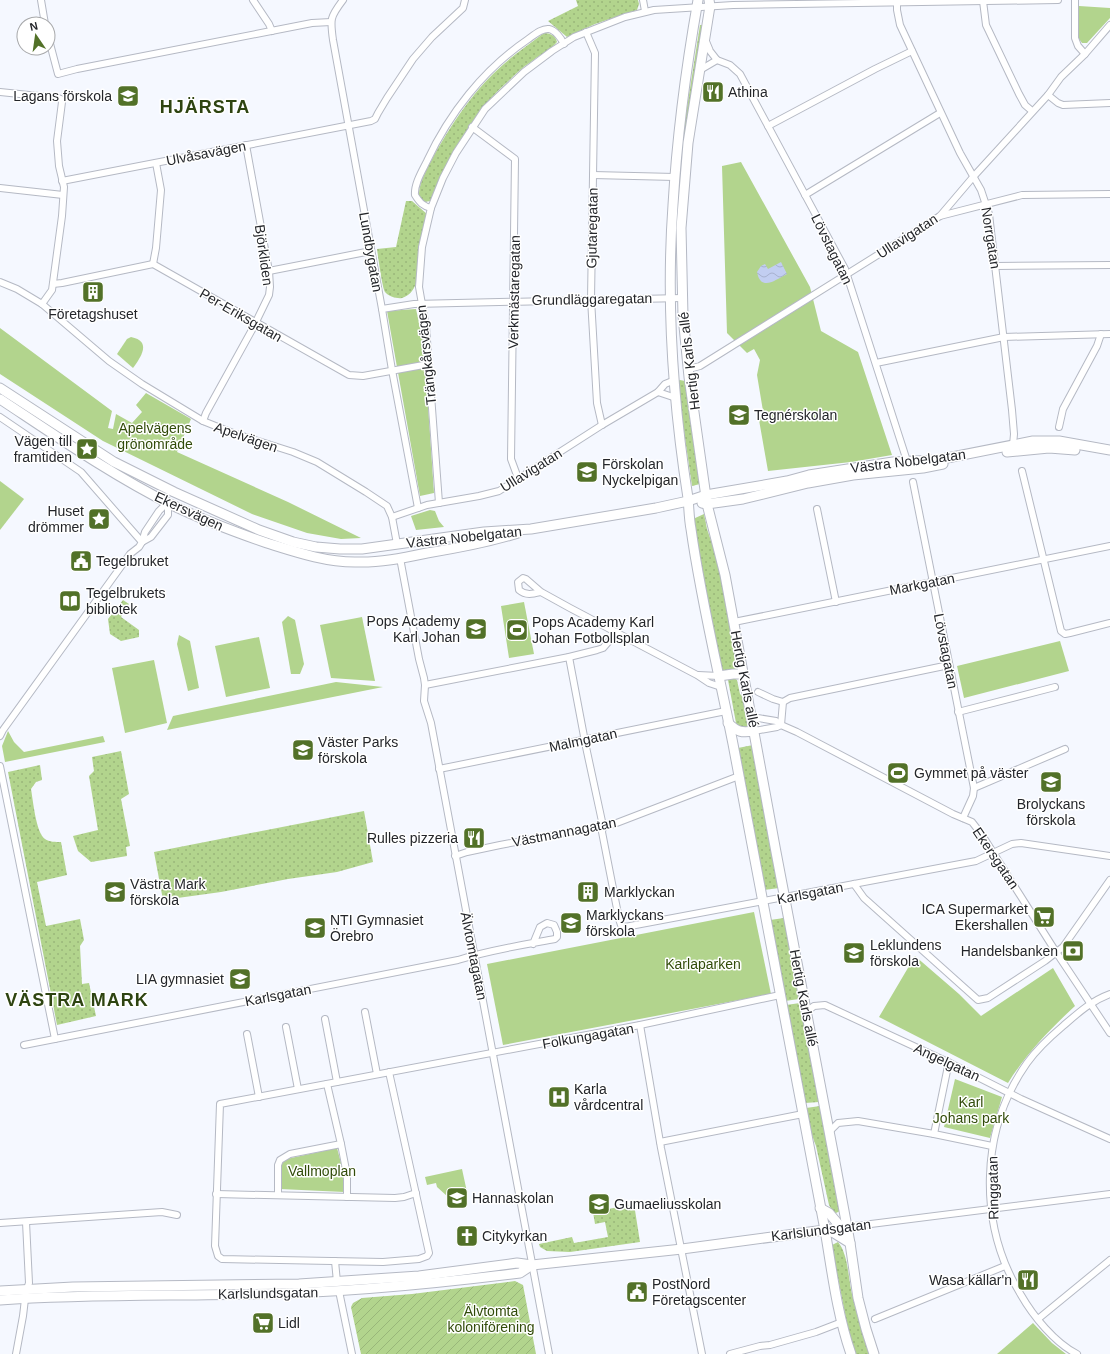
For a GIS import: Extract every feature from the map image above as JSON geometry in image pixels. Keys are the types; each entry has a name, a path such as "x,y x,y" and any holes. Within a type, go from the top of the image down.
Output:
{"main road":[{"name":"Hertig Karls allé","path":"698,3 680,121 672,206 671,297 676,398 681,450 690,527 739,776 833,1278 842,1322 851,1354"},
{"name":"Hertig Karls allé","path":"709,3 705,40 693,106 681,228 684,336 706,500 725,575 744,674 850,1243 858,1298 874,1354"},
{"path":"675,176 685,176"},
{"name":"Ekersvägen","path":"0,388 40,419 93,454 110,470 168,502 235,532 286,549 330,560 356,562 381,561 400,558"},
{"name":"Ekersvägen","path":"0,399 40,419"},
{"name":"Västra Nobelgatan","path":"706,500 809,476 893,462 945,459 1033,441 1052,441 1110,450"},
{"name":"Västra Nobelgatan","path":"397,544 500,530 531,529 656,508 688,501 749,497 808,483 853,475 923,468 1013,450 1049,448 1072,449 1110,456"},
{"name":"Ekersvägen","path":"93,454 114,462 174,492 259,530 301,543 316,547 340,549 362,549 397,544"},
{"path":"168,502 174,492"},
{"name":"Västra Nobelgatan","path":"400,558 503,538 531,529"},
{"path":"397,544 400,558"},
{"path":"719,676 744,674"},
{"path":"728,723 736,731 754,731"},
{"path":"820,1208 829,1213 839,1225 847,1227"},
{"name":"Karlslundsgatan","path":"0,1300 26,1294 73,1287 299,1284 338,1286 516,1263 532,1265 682,1249 847,1227"},
{"path":"825,1230 834,1233 850,1243"},
{"name":"Karlslundsgatan","path":"0,1291 26,1294"}],"street":[{"path":"41,0 44,16"},
{"path":"253,0 272,31"},
{"path":"53,56 58,74 312,23 331,22 332,16 343,0"},
{"name":"Ulvåsavägen","path":"62,181 371,121 375,119 390,93 413,60 432,37 463,8 465,0"},
{"path":"643,0 646,11"},
{"name":"Trängkårsvägen","path":"439,503 426,327 419,287 425,234 432,208 448,168 472,127 485,109 511,83 539,60 586,32 625,17 646,11 698,3 1058,0"},
{"path":"1075,0 1075,38 1078,46 1085,54"},
{"path":"983,1 986,25 1018,94 1025,105 1032,111"},
{"name":"Norrgatan","path":"897,2 900,25 940,113 960,153 974,176 989,214 1004,337 1013,424 1013,445"},
{"name":"Lundbygatan","path":"331,22 392,370 418,508"},
{"name":"Ullavigatan","path":"689,369 700,366 940,216 1032,111 1048,95 1061,77 1085,54 1110,25"},
{"path":"432,208 425,206 415,195 417,184 444,128 464,100 502,59 539,32 549,29 561,38 564,44"},
{"name":"Gjutaregatan","path":"586,32 594,53 591,299 597,403 602,425"},
{"path":"700,70 717,60 710,51 705,40"},
{"path":"768,126 869,72 912,51"},
{"name":"Lövstagatan","path":"717,60 730,65 740,74 847,274 907,461"},
{"path":"0,92 61,99 62,102 57,141 63,195 62,216 53,284 50,294 42,304"},
{"path":"1048,95 1058,104 1063,105 1110,103"},
{"path":"805,194 940,113"},
{"name":"Verkmästaregatan","path":"472,127 515,159 511,458 518,478"},
{"name":"Björkliden","path":"203,421 269,295 269,271 246,145"},
{"path":"53,284 153,264 156,248 161,190 156,163"},
{"path":"593,174 675,176"},
{"path":"0,188 63,195"},
{"path":"940,216 1022,195 1110,194"},
{"path":"269,271 371,251"},
{"name":"Per-Eriksgatan","path":"153,264 349,375 356,377 429,364"},
{"path":"996,266 1110,265"},
{"name":"Apelvägen","path":"0,282 17,289 42,304 110,361 142,384 203,421 233,433 293,452 317,462 387,506 392,517 397,544"},
{"name":"Grundläggaregatan","path":"382,309 421,303 671,297 682,298"},
{"path":"1059,427 1062,409 1097,346 1101,334"},
{"path":"876,363 1004,337 1110,334"},
{"name":"Ullavigatan","path":"392,517 418,508 499,491 602,425 658,392 665,384 675,380"},
{"path":"658,392 676,398"},
{"path":"0,417 81,472 142,542"},
{"path":"1022,471 1061,631 1065,634 1110,623"},
{"name":"Lövstagatan","path":"913,482 974,788 973,796 963,818"},
{"path":"0,736 130,554 139,547 145,532 159,511 168,502"},
{"path":"817,509 836,602"},
{"name":"Markgatan","path":"734,622 1110,546"},
{"name":"Älvtomtagatan","path":"400,558 425,685 424,701 439,769 549,1354"},
{"path":"541,592 709,683 721,686"},
{"path":"425,685 569,657 603,648 617,632"},
{"path":"569,657 584,739 603,826"},
{"path":"758,692 783,702 798,696 949,665"},
{"path":"696,675 719,676"},
{"path":"958,712 1055,687"},
{"path":"754,731 777,728 781,725 783,702"},
{"name":"Malmgatan","path":"439,769 726,712"},
{"name":"Ekersgatan","path":"752,717 776,721 781,725 972,822 982,834 1056,952 1110,1033"},
{"path":"974,788 1065,749"},
{"path":"0,766 55,1039"},
{"name":"Västmannagatan","path":"455,856 493,846 614,824 739,776"},
{"name":"Karlsgatan","path":"603,826 602,832 620,922 621,925 625,927 976,861 994,854 1012,844 1021,843 1110,856"},
{"path":"854,884 864,898 978,1000 988,998 1045,961 1063,947 1110,880"},
{"name":"Karlsgatan","path":"24,1045 458,960 474,955 532,944"},
{"name":"Ringgatan","path":"1077,1354 1060,1343 1038,1319 1024,1300 1005,1266 996,1238 992,1209 990,1181 992,1146 999,1119 1010,1093 1027,1062 1039,1048 1081,1010 1090,1003 1110,994"},
{"path":"640,1025 780,995"},
{"name":"Angelgatan","path":"806,1012 814,1006 826,1005 1110,1139"},
{"path":"365,1012 376,1074"},
{"path":"325,1019 338,1082"},
{"name":"Folkungagatan","path":"216,1194 220,1104 640,1025 660,1142 702,1354"},
{"path":"286,1027 298,1089"},
{"path":"247,1034 259,1097"},
{"path":"934,1134 948,1066 950,1063"},
{"path":"389,1072 397,1113 416,1193 429,1253 427,1256 406,1261 222,1259 218,1256 214,1246 216,1194 395,1198 416,1193"},
{"path":"327,1084 347,1175 347,1197"},
{"path":"660,1142 802,1114"},
{"path":"829,1132 838,1123 858,1121 992,1146"},
{"path":"278,1195 278,1165 280,1160 290,1154 341,1144"},
{"name":"Karlslundsgatan","path":"847,1227 1110,1194"},
{"path":"0,1224 162,1212 177,1215"},
{"path":"16,1354 29,1283 26,1222"},
{"path":"1038,1319 1110,1260"},
{"path":"335,1261 338,1286 352,1354"},
{"path":"875,1319 1005,1266"},
{"path":"730,1354 810,1334 842,1322"}],"green space":[{"path":"576,0 638,0 639,4 637,10 595,24 567,37 548,21 578,6"},
{"path":"1079,6 1110,8 1110,18 1087,43 1082,43 1079,39"},
{"path":"700,25 702,25 699,55 687,118 682,170 679,170 685,120"},
{"path":"544,33 552,35 557,42 552,48 520,70 491,98 480,111 461,139 445,169 431,201 424,202 419,197 423,177 439,146 460,113 476,92 494,73 512,57"},
{"path":"741,162 810,287 821,331 858,352 892,455 851,462 768,471 759,420 763,411 757,375 760,360 754,349 747,353 727,333 722,166"},
{"path":"406,201 412,201 427,214 420,243 415,286 407,296 398,298 390,296 385,292 381,278 377,249 396,247"},
{"path":"416,309 424,346 434,493 420,496 387,311"},
{"name":"Apelvägens grönområde","path":"0,328 112,411 108,428 113,429 116,414 132,423 142,412 136,405 146,393 191,419 177,452 288,502 361,538 341,539 307,533 252,514 103,441 0,374"},
{"path":"131,337 141,342 143,346 139,359 133,368 117,354 127,339"},
{"path":"678,381 685,381 700,484 692,486 679,397"},
{"path":"0,481 24,499 0,530"},
{"path":"430,510 435,511 439,521 444,527 416,530 411,516"},
{"path":"704,514 707,529 718,561 740,670 721,670 693,519"},
{"path":"123,600 129,604 121,617 139,630 139,637 121,641 110,634 108,619"},
{"name":"Pops Academy Karl Johan Fotbollsplan","path":"524,602 534,654 509,658 501,606"},
{"path":"288,616 295,620 304,664 300,674 291,674 282,622"},
{"path":"362,617 375,681 331,678 320,625"},
{"path":"179,635 190,641 199,688 188,691 177,644"},
{"path":"259,637 270,688 226,697 215,646"},
{"path":"1060,641 1069,671 964,698 957,666"},
{"path":"154,660 167,723 125,733 112,668"},
{"path":"729,678 734,678 737,680 740,694 744,698 749,725 745,728 737,726 736,723 728,680"},
{"path":"336,682 383,687 167,730 173,716"},
{"path":"8,731 14,742 24,752 103,736 105,742 5,762 2,746"},
{"path":"753,745 779,888 764,890 738,748"},
{"path":"121,751 129,794 121,799 130,846 126,847 127,856 91,862 78,851 73,836 98,830 89,776 94,771 92,757"},
{"path":"40,765 42,780 36,782 31,789 37,823 42,836 45,839 61,842 67,875 37,882 46,926 80,919 84,940 80,946 82,984 89,983 96,1016 57,1025 8,772"},
{"path":"364,811 373,862 337,872 288,879 221,892 163,900 154,852"},
{"name":"Karlaparken","path":"754,912 771,994 503,1045 487,964"},
{"path":"784,918 799,999 785,1001 770,920"},
{"path":"915,956 959,994 981,1016 1053,968 1075,1006 1039,1042 1008,1083 879,1017"},
{"path":"800,1003 819,1102 805,1103 786,1005"},
{"name":"Karl Johans park","path":"955,1079 1002,1097 990,1138 944,1127"},
{"path":"820,1106 840,1211 834,1214 829,1205 816,1146 809,1127 806,1108"},
{"name":"Vallmoplan","path":"337,1148 344,1174 344,1192 280,1189 282,1160"},
{"path":"462,1169 467,1192 447,1196 437,1187 436,1183 427,1185 425,1177"},
{"path":"634,1204 640,1242 570,1252 547,1251 540,1247 539,1244 572,1237 574,1243 608,1237 605,1222 595,1224 593,1212"},
{"path":"838,1242 842,1247 848,1268 851,1291 863,1333 871,1354 855,1354 849,1334 832,1248 832,1245"},
{"name":"Älvtomta koloniförening","path":"515,1281 523,1285 536,1354 361,1354 351,1307 353,1303 362,1298 412,1294"},
{"path":"1033,1323 1052,1343 1066,1354 997,1354"}],"water":[{"path":"781,262 787,274 769,283 762,282 757,272 761,266 765,264 768,269"}],"place":[{"name":"Athina","path":"713,92"},
{"name":"Lagans förskola","path":"128,96"},
{"name":"Företagshuset","path":"93,292"},
{"name":"Tegnérskolan","path":"739,415"},
{"name":"Vägen till framtiden","path":"87,449"},
{"name":"Förskolan Nyckelpigan","path":"587,472"},
{"name":"Huset drömmer","path":"99,519"},
{"name":"Tegelbruket","path":"81,561"},
{"name":"Tegelbrukets bibliotek","path":"70,601"},
{"name":"Pops Academy Karl Johan","path":"476,629"},
{"name":"Pops Academy Karl Johan Fotbollsplan","path":"517,630"},
{"name":"Väster Parks förskola","path":"303,750"},
{"name":"Gymmet på väster","path":"898,773"},
{"name":"Brolyckans förskola","path":"1051,782"},
{"name":"Rulles pizzeria","path":"474,838"},
{"name":"Västra Mark förskola","path":"115,892"},
{"name":"Marklyckan","path":"588,892"},
{"name":"ICA Supermarket Ekershallen","path":"1044,917"},
{"name":"Marklyckans förskola","path":"571,923"},
{"name":"NTI Gymnasiet Örebro","path":"315,928"},
{"name":"Handelsbanken","path":"1073,951"},
{"name":"Leklundens förskola","path":"854,953"},
{"name":"LIA gymnasiet","path":"240,979"},
{"name":"Karla vårdcentral","path":"559,1097"},
{"name":"Hannaskolan","path":"457,1198"},
{"name":"Gumaeliusskolan","path":"599,1204"},
{"name":"Citykyrkan","path":"467,1236"},
{"name":"Wasa källar'n","path":"1028,1280"},
{"name":"PostNord Företagscenter","path":"637,1292"},
{"name":"Lidl","path":"263,1323"}],"district":[{"name":"HJÄRSTA","path":"205,107"},
{"name":"VÄSTRA MARK","path":"77,1000"}]}
